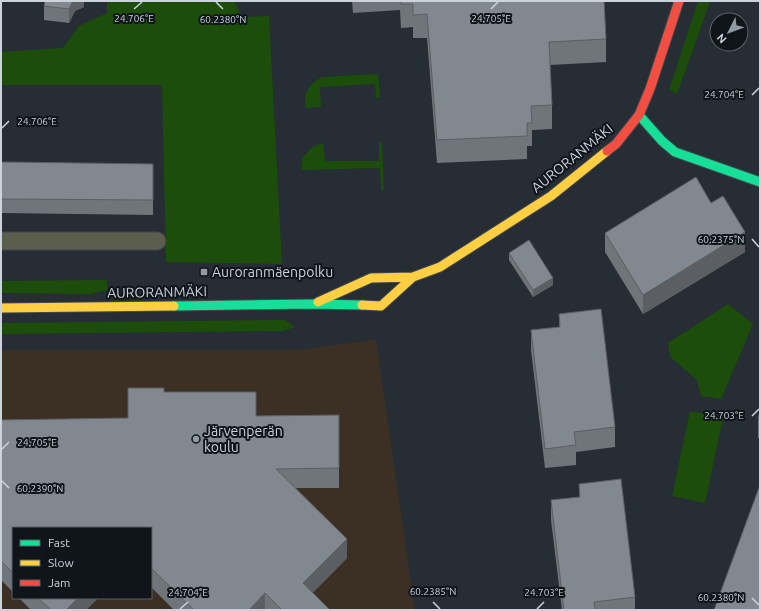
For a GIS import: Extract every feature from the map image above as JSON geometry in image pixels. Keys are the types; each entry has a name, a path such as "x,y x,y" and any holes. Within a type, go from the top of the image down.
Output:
{"main road":[{"name":"AURORANMÄKI","path":"312,304 371,278 413,277 440,267 551,196 616,144 639,115 650,89 679,1"},
{"path":"639,115 662,141 675,152 760,182"},
{"name":"AURORANMÄKI","path":"1,308 312,304 381,306 413,277"}],"lane":[{"path":"1,241 157,241"}],"shaded area":[{"name":"Järvenperän koulu","path":"376,339 415,610 1,610 1,350 298,350"}],"green space":[{"path":"107,1 234,1 242,17 269,16 282,264 166,262 162,85 1,85 1,52 63,48 79,26 107,13"},
{"path":"698,1 710,1 677,94 669,90"},
{"path":"378,74 380,98 376,98 375,84 320,87 321,107 306,108 305,98 307,91 311,85 320,78"},
{"path":"379,142 382,142 384,190 381,190 380,168 302,170 302,159 306,153 316,145 323,143 325,161 379,161"},
{"path":"107,280 107,290 90,294 1,293 1,281"},
{"path":"728,304 753,324 721,399 701,396 697,380 670,357 668,343"},
{"path":"285,320 295,327 283,331 1,334 1,323"},
{"path":"690,411 723,418 705,503 672,496"}],"building":[{"path":"45,1 73,1 69,9 44,6"},
{"path":"401,1 604,1 606,39 549,42 552,105 531,106 532,123 527,123 527,136 437,140 427,14 413,15 413,4 401,4"},
{"path":"1,162 153,164 153,200 1,199"},
{"path":"696,177 711,203 723,196 745,232 643,295 605,233"},
{"path":"529,240 553,278 533,290 509,253"},
{"path":"601,309 615,427 574,432 576,445 545,449 531,330 560,327 559,314"},
{"path":"128,388 164,388 164,392 256,392 256,416 339,415 339,468 276,469 347,539 303,583 330,610 282,610 265,593 249,610 194,610 152,569 152,527 12,527 12,572 1,561 1,420 128,418"},
{"path":"621,479 635,597 594,602 595,610 564,610 551,500 580,497 579,484"},
{"path":"760,485 760,610 714,610"},
{"path":"39,599 77,599 66,610 51,610"}],"traffic: fast":[{"path":"639,115 662,141 675,152 760,182"},
{"path":"174,306 313,304 362,305"}],"traffic: slow":[{"path":"362,305 381,306 413,277 440,267 551,196 607,151"},
{"path":"318,302 371,278 413,277"},
{"path":"1,308 174,306"}],"traffic: jam":[{"path":"607,151 616,144 639,115 650,89 679,1"}],"place":[{"name":"Auroranmäenpolku","path":"204,272"},
{"name":"Järvenperän koulu","path":"196,439"}]}
